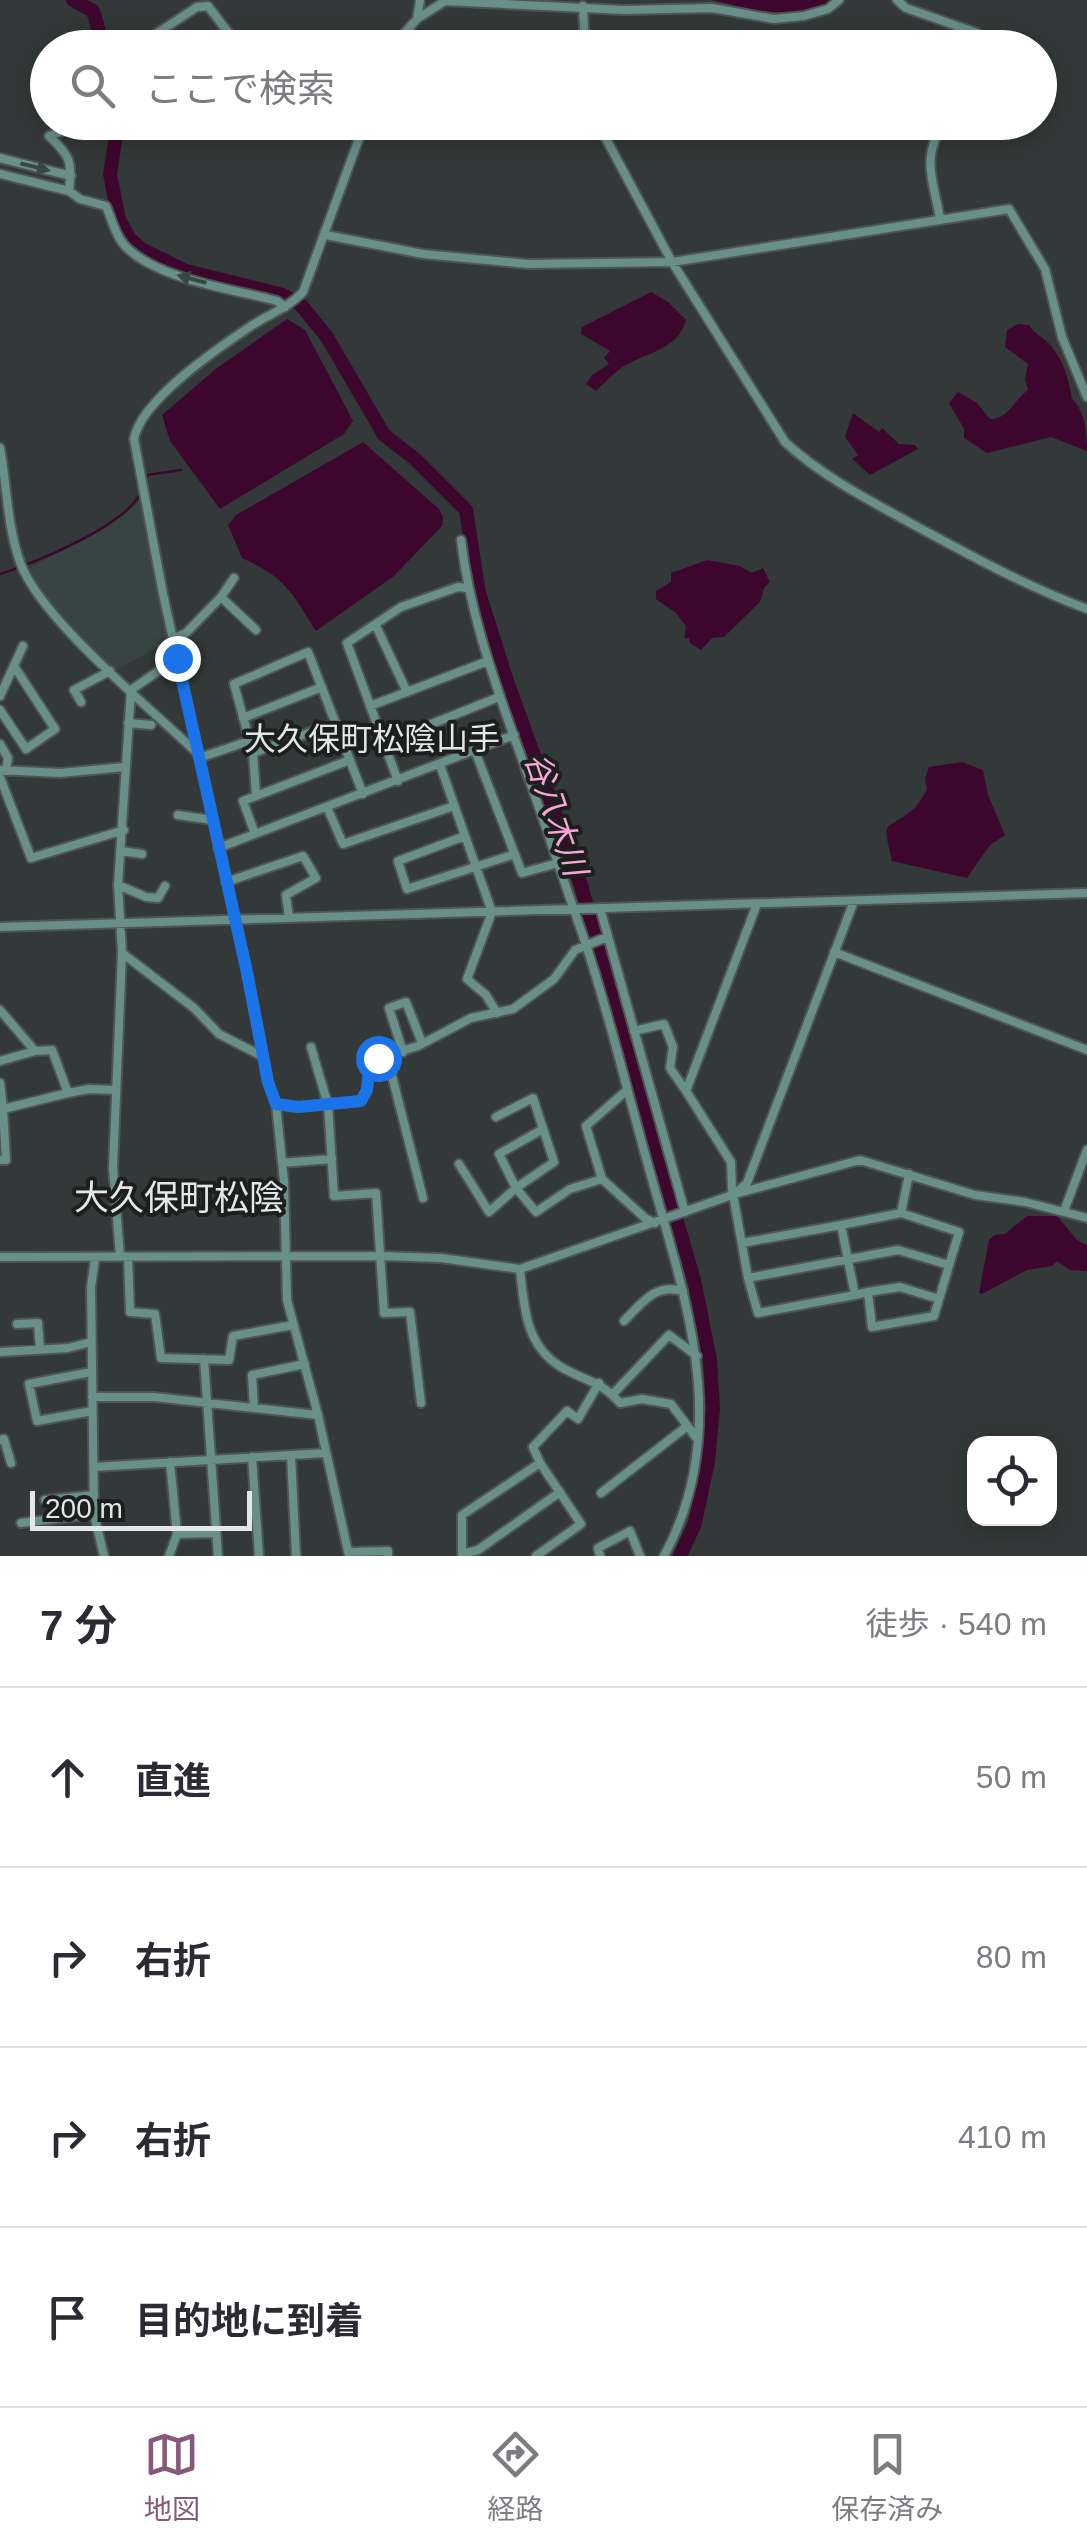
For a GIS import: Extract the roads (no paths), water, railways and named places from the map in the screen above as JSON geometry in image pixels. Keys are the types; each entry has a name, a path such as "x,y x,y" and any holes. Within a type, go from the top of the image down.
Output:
{"street":[{"path":"417,19 420,0"},
{"path":"407,30 444,1 624,10 712,8 774,19 828,9 839,0"},
{"path":"897,0 906,8 968,30"},
{"path":"161,30 198,6 208,6 226,30"},
{"path":"582,6 584,30"},
{"path":"53,140 73,167 70,191"},
{"path":"359,140 303,292 238,334 148,410 135,432 135,451 262,1056 276,1104 286,1300 318,1415 349,1554 388,1550 388,1556"},
{"path":"607,140 672,262 768,419 804,459 866,499 1028,587 1087,610"},
{"path":"935,140 929,154 940,219"},
{"path":"0,158 70,176"},
{"path":"0,174 70,191 80,199 106,206 120,240 129,250 172,273 277,301 285,307"},
{"path":"326,235 454,258 556,265 672,262 1009,209 1045,269 1062,336 1087,397"},
{"path":"0,448 18,558 26,576 76,637 199,756"},
{"path":"460,540 467,588 499,697 586,944 698,1356 701,1426 678,1531 664,1556"},
{"path":"173,639 194,627 234,578"},
{"path":"398,781 347,643 401,607 458,587 467,588"},
{"path":"221,597 256,630"},
{"path":"376,626 407,692"},
{"path":"0,696 23,646"},
{"path":"256,794 253,753 234,684 308,652 363,794"},
{"path":"131,690 177,658"},
{"path":"370,706 488,661"},
{"path":"14,666 55,729 26,749"},
{"path":"81,702 74,690 110,671"},
{"path":"243,718 322,688"},
{"path":"131,690 118,885 122,953 114,1168 130,1312 155,1314 161,1358 230,1360 233,1336 293,1325"},
{"path":"384,743 499,697"},
{"path":"0,710 26,749 28,773"},
{"path":"253,753 336,723"},
{"path":"128,724 152,725"},
{"path":"218,848 514,735"},
{"path":"199,756 249,741"},
{"path":"0,744 8,758 2,773 5,802 30,858 124,830"},
{"path":"475,751 522,873 558,863"},
{"path":"254,834 243,801 350,760"},
{"path":"440,765 492,912 467,979 486,995 497,1014"},
{"path":"2,773 124,767"},
{"path":"327,807 343,844 454,806"},
{"path":"178,815 212,820"},
{"path":"465,836 398,861 407,889 515,854"},
{"path":"121,851 142,854"},
{"path":"226,882 303,856 316,878 286,895 290,918"},
{"path":"118,885 158,898 166,886"},
{"path":"0,926 1087,893"},
{"path":"735,1194 747,1183 854,901"},
{"path":"686,1091 758,904"},
{"path":"600,908 686,1212"},
{"path":"276,1104 298,1107 361,1101 367,1090 370,1060 403,1052 470,1018 513,1009 554,979 576,950 607,936"},
{"path":"834,952 1087,1050"},
{"path":"122,953 194,1008 219,1034 262,1056"},
{"path":"403,1052 389,1008 406,1002 422,1043"},
{"path":"1,1014 35,1051"},
{"path":"634,1032 664,1024 674,1047 670,1068 730,1162 748,1278 758,1313 900,1287 939,1300"},
{"path":"311,1047 328,1105 334,1196 376,1193 384,1314 410,1312 421,1403"},
{"path":"0,1061 52,1050 68,1093"},
{"path":"387,1056 423,1198"},
{"path":"647,1075 670,1068"},
{"path":"0,1084 6,1160 0,1160"},
{"path":"3,1109 89,1089 116,1090"},
{"path":"627,1090 586,1126 602,1179 644,1218 659,1221"},
{"path":"459,1164 489,1212 554,1162 532,1098 496,1117"},
{"path":"543,1129 500,1154 516,1188 536,1212 570,1190 602,1179"},
{"path":"1064,1210 1087,1150"},
{"path":"282,1163 332,1159"},
{"path":"0,1257 381,1256 441,1258 520,1270 735,1194 860,1160 975,1195 1064,1210 1087,1218"},
{"path":"901,1213 909,1174"},
{"path":"742,1243 901,1213 959,1232 934,1316 872,1327 868,1292"},
{"path":"840,1225 854,1295"},
{"path":"748,1278 898,1250 949,1265"},
{"path":"95,1259 94,1514 104,1556"},
{"path":"520,1270 526,1324 534,1340 558,1365 599,1383 620,1403 642,1399 671,1404 698,1440"},
{"path":"624,1320 646,1296 668,1286 683,1290"},
{"path":"17,1324 38,1324 40,1349"},
{"path":"613,1394 669,1336 698,1356"},
{"path":"0,1352 68,1348 92,1342"},
{"path":"204,1359 218,1556"},
{"path":"254,1408 252,1375 305,1364"},
{"path":"92,1372 29,1384 37,1421 92,1411"},
{"path":"536,1556 582,1524 532,1448 567,1411 578,1419 599,1383"},
{"path":"92,1397 154,1397 318,1415"},
{"path":"602,1493 686,1428"},
{"path":"0,1440 4,1439 11,1464"},
{"path":"94,1466 326,1452"},
{"path":"291,1454 296,1556"},
{"path":"252,1457 259,1556"},
{"path":"170,1462 177,1534 170,1556"},
{"path":"540,1462 462,1515 462,1555 478,1550 560,1492"},
{"path":"45,1500 94,1495"},
{"path":"21,1523 94,1514"},
{"path":"600,1556 598,1548 630,1530 640,1556"},
{"path":"177,1534 216,1533"}],"waterway":[{"name":"谷八木川","path":"73,0 93,11 99,30"},
{"name":"谷八木川","path":"115,140 110,174 119,220 130,239 141,249 186,271 283,295 301,305 327,337 384,435 415,459 466,510 479,593 580,882 695,1284 710,1360 713,1408 708,1461 695,1523 680,1556"},
{"path":"146,479 147,475 181,470"},
{"path":"0,574 100,529 133,504 141,491"}],"district":[{"name":"大久保町松陰山手","path":"372,739"},
{"name":"大久保町松陰","path":"179,1198"}]}
